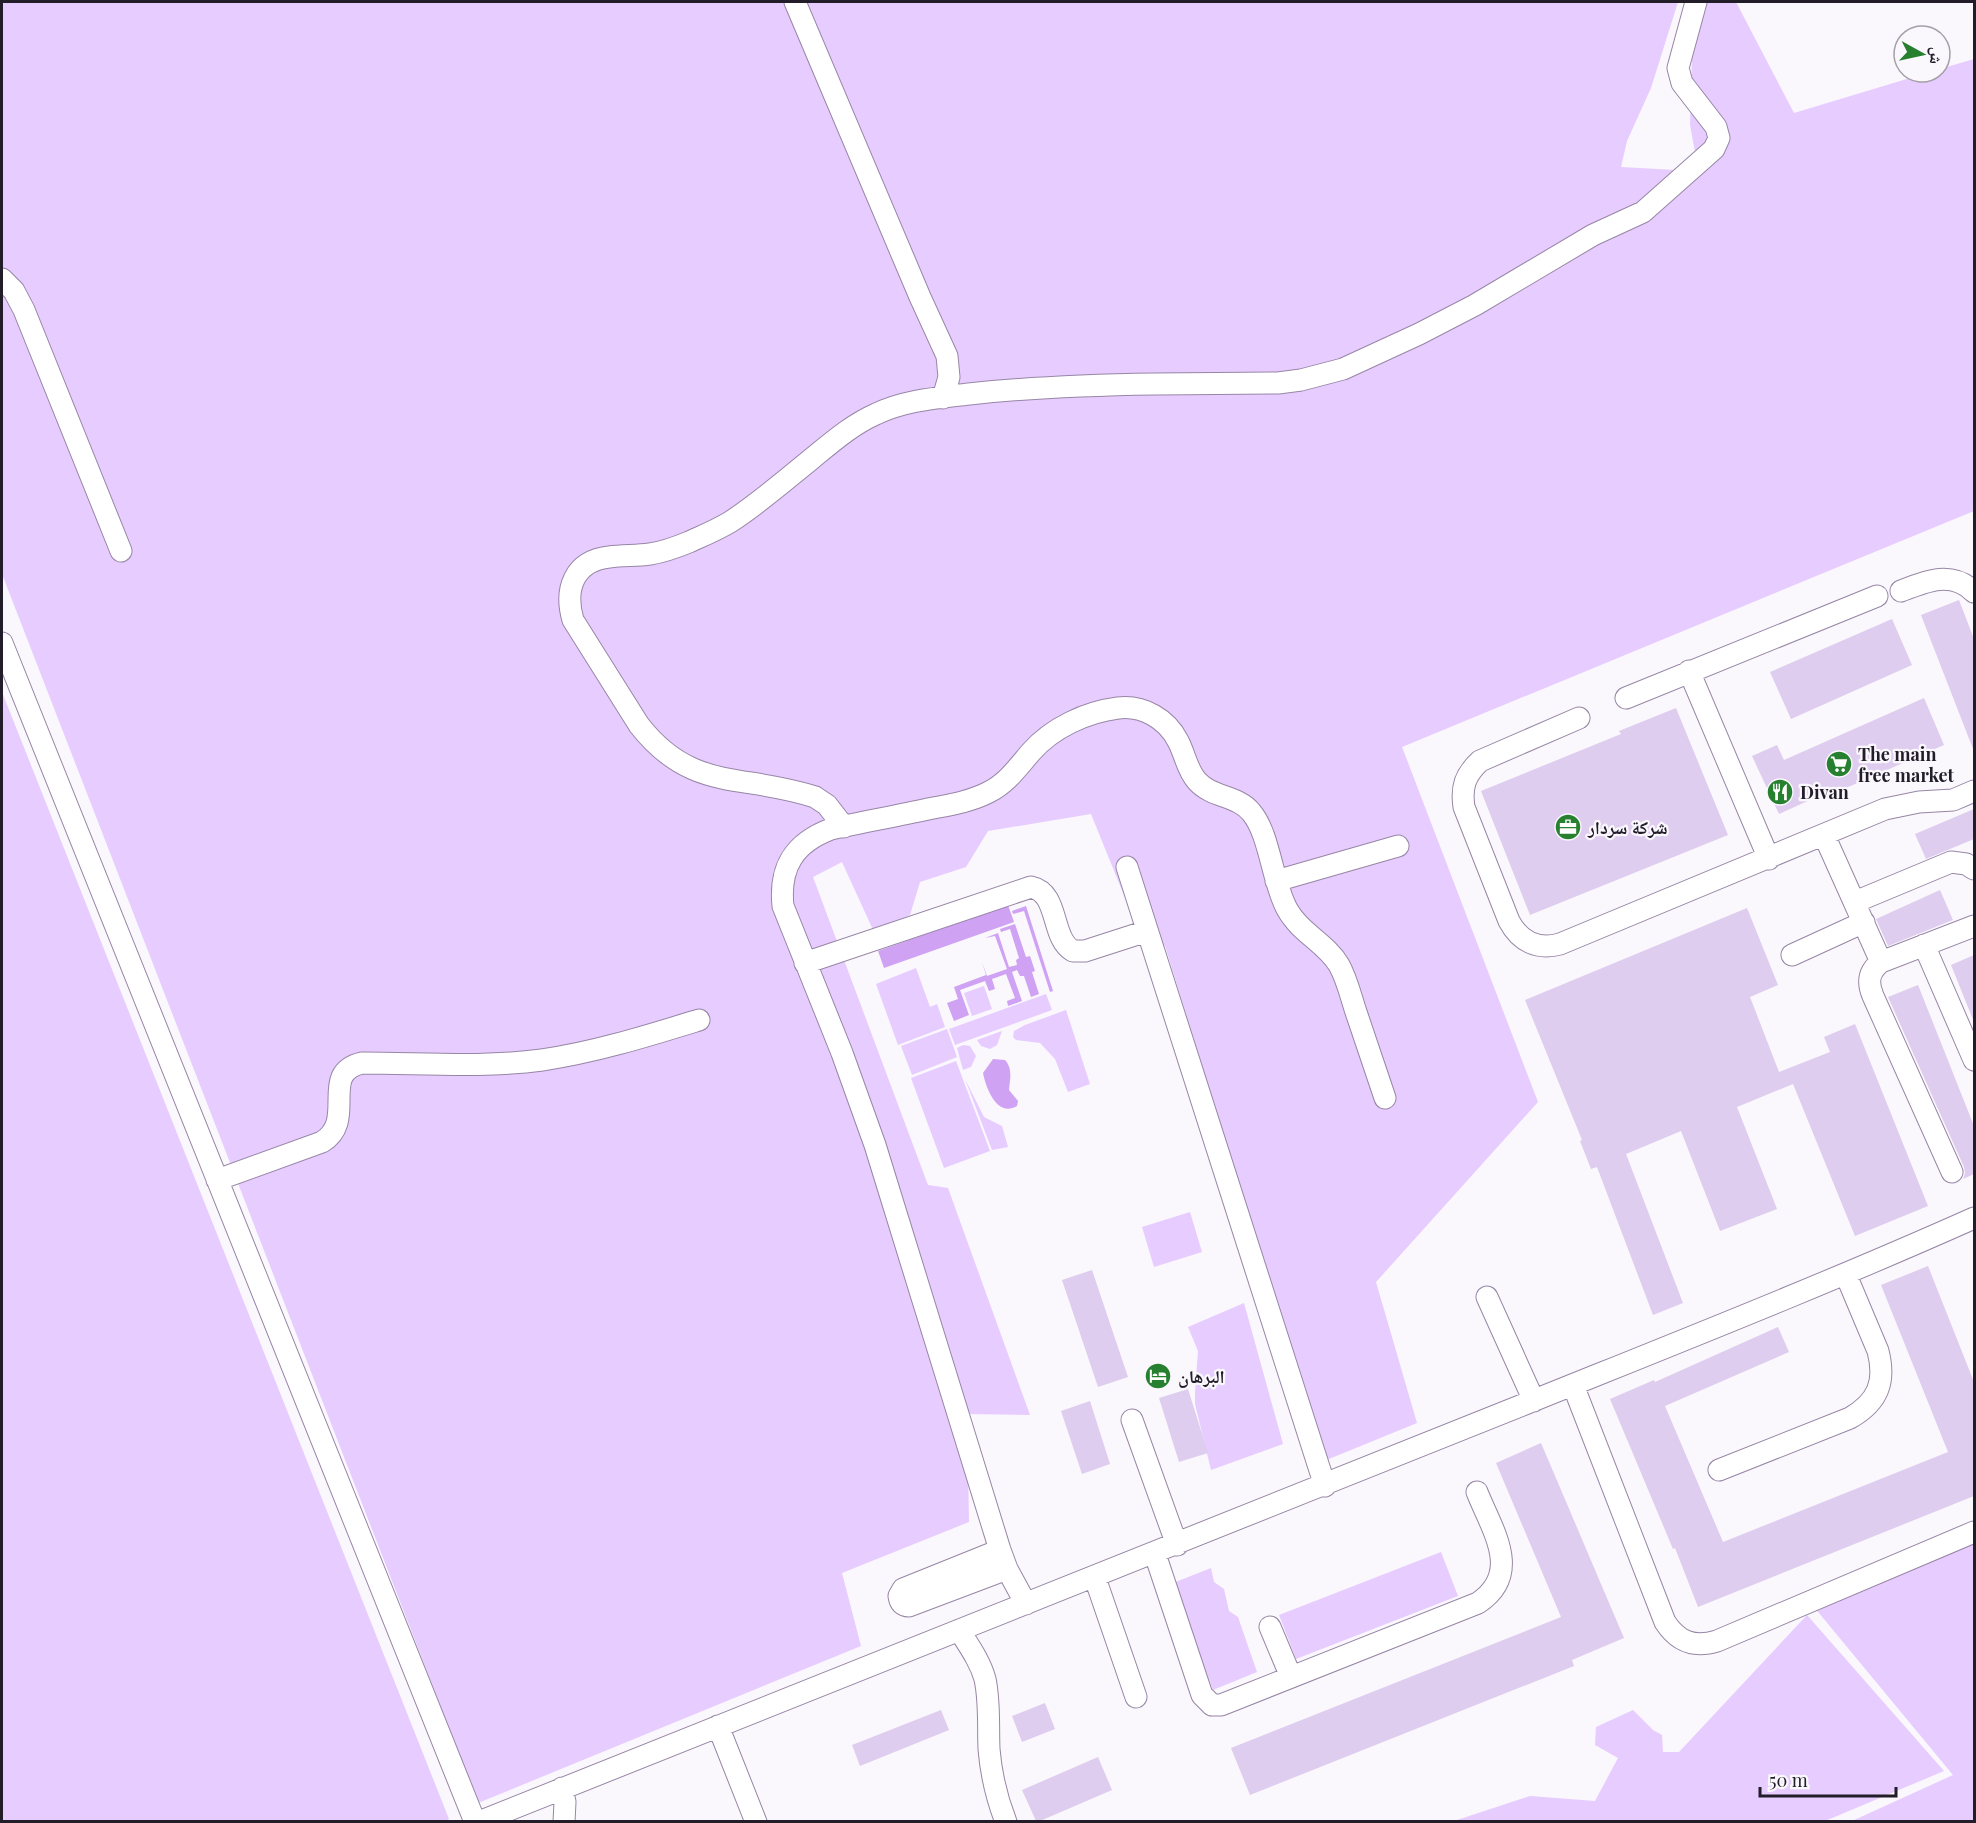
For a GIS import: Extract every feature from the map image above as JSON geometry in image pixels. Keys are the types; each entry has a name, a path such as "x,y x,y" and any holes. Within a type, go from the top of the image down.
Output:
{"lane":[{"path":"795,2 947,356 949,377 943,398"},
{"path":"844,827 827,805 814,797 703,774 684,766 652,741 639,725 573,620 568,606 569,591 574,577 584,566 597,559 611,556 632,557 653,554 680,546 729,522 850,429 877,413 906,403 1062,385 1278,383 1301,380 1343,369 1419,334 1531,274 1593,235 1643,212 1714,149 1719,138 1716,127 1682,83 1678,68 1678,60 1689,32 1696,2"},
{"path":"2,279 14,291 24,310 121,551"},
{"path":"1901,591 1936,579 1948,579 1960,582 1974,592"},
{"path":"1626,698 1877,596"},
{"path":"2,644 477,1821 1325,1486 1846,1275 1974,1218"},
{"path":"1689,671 1769,859"},
{"path":"1026,1604 1003,1559 875,1144 842,1053 783,906 783,878 792,858 806,842 817,834 977,798 1007,780 1033,750 1060,728 1090,715 1116,708 1148,712 1158,717 1173,733 1197,781 1214,793 1234,799 1250,810 1259,825 1287,909 1295,921 1332,955 1340,966 1384,1098"},
{"path":"1579,718 1486,757 1470,770 1464,781 1462,794 1464,807 1509,921 1521,938 1540,946 1551,947 1560,944 1885,809 1919,802 1953,800 1974,792"},
{"path":"1824,835 1881,962"},
{"path":"1276,881 1398,846"},
{"path":"1855,902 1951,862 1966,864 1974,869"},
{"path":"1127,867 1325,1486"},
{"path":"805,963 1031,887 1045,894 1064,944 1073,951 1085,951 1148,931"},
{"path":"1792,955 1864,922"},
{"path":"1952,1172 1870,989 1871,973 1881,962 1974,926"},
{"path":"1924,945 1974,1060"},
{"path":"217,1180 329,1138 338,1126 340,1082 344,1073 355,1064 465,1064 541,1060 616,1045 699,1020"},
{"path":"1719,1470 1851,1418 1862,1412 1871,1402 1880,1384 1881,1364 1878,1351 1846,1275"},
{"path":"1487,1297 1534,1401"},
{"path":"1572,1385 1665,1622 1671,1633 1681,1640 1692,1644 1717,1641 1974,1532"},
{"path":"1132,1420 1177,1545"},
{"path":"1155,1554 1202,1695 1212,1705 1221,1705 1478,1603 1488,1596 1496,1586 1503,1562 1477,1492"},
{"path":"1095,1578 1136,1697"},
{"path":"1270,1627 1290,1677"},
{"path":"958,1630 972,1649 985,1679 992,1769 1006,1821"},
{"path":"718,1726 756,1821"},
{"path":"562,1788 565,1802 564,1821"}],"shaded area":[{"path":"2,2 1678,2 1651,88 1627,141 1621,167 1676,170 1697,163 1690,125 1692,57 1700,2 1736,2 1794,113 1892,83 1952,84 1952,65 1974,59 1974,511 1402,747 1538,1102 1376,1282 1417,1423 1324,1461 1165,946 1136,925 1091,814 988,831 966,867 920,882 910,915 874,932 842,862 813,877 928,1185 948,1188 1030,1415 967,1414 969,1522 842,1573 861,1646 478,1803 2,574"},
{"path":"2,692 449,1819 444,1822 2,1821"},
{"path":"1008,905 1014,922 884,968 878,951"},
{"path":"1026,906 1053,991 1050,992 1024,911 1013,914 1012,911"},
{"path":"1015,924 1026,957 1030,956 1039,994 1031,997 1024,976 1020,976 1017,970 1012,972 1022,1001 1008,1006 1007,1001 1015,998 1006,974 992,979 995,989 989,991 985,981 960,990 969,1015 954,1021 947,1003 958,999 954,987 986,975 982,962 987,976 1007,969 995,936 985,938 998,933 1009,967 1017,965 1016,960 1019,958 1010,929 1001,932 1000,929"},
{"path":"916,968 930,1007 937,1004 945,1027 898,1045 876,984"},
{"path":"984,986 992,1009 972,1016 964,993"},
{"path":"1046,994 1052,1010 955,1045 949,1029"},
{"path":"1066,1010 1090,1084 1068,1092 1055,1059 1040,1043 1016,1040 1013,1037 1014,1031 1025,1025"},
{"path":"947,1029 957,1057 912,1075 901,1046"},
{"path":"1002,1031 997,1045 990,1049 981,1046 977,1040"},
{"path":"963,1045 970,1046 976,1056 971,1067 963,1070 957,1048"},
{"path":"993,1059 1005,1060 1008,1063 1009,1090 1018,1101 1017,1106 1010,1109 998,1105 987,1086 983,1073"},
{"path":"956,1061 990,1151 944,1168 911,1078"},
{"path":"965,1079 984,1117 1002,1126 1008,1147 992,1150"},
{"path":"1190,1212 1202,1252 1154,1267 1142,1227"},
{"path":"1244,1303 1283,1444 1211,1470 1195,1404 1198,1351 1188,1327"},
{"path":"1974,1531 1974,1821 1852,1821 1953,1775 1809,1601"},
{"path":"1441,1552 1458,1596 1296,1659 1279,1615"},
{"path":"1211,1568 1214,1582 1224,1589 1229,1611 1238,1617 1257,1672 1213,1690 1173,1583"},
{"path":"1807,1615 1944,1771 1825,1821 1454,1821 1530,1796 1595,1801 1618,1758 1595,1745 1596,1727 1633,1710 1653,1730 1662,1735 1663,1752 1679,1752"}],"building":[{"path":"1959,600 1974,639 1973,749 1921,615"},
{"path":"1892,619 1912,665 1791,719 1770,672"},
{"path":"1924,698 1944,745 1823,798 1821,795 1779,814 1752,756 1777,745 1784,760"},
{"name":"شركة سردار","path":"1676,708 1728,835 1530,915 1481,791 1621,734 1619,731"},
{"path":"1974,809 1974,839 1926,859 1915,834"},
{"path":"1940,890 1953,920 1888,946 1876,919"},
{"path":"1747,908 1778,985 1750,997 1779,1072 1830,1052 1824,1037 1855,1024 1928,1206 1855,1236 1793,1084 1737,1107 1777,1209 1720,1231 1681,1131 1626,1154 1683,1303 1653,1315 1597,1167 1591,1169 1580,1141 1582,1140 1525,1000"},
{"path":"1974,955 1974,1022 1951,965"},
{"path":"1918,985 1974,1126 1974,1174 1963,1179 1964,1167 1888,997"},
{"path":"1928,1266 1974,1382 1974,1496 1698,1607 1675,1548 1673,1549 1610,1399 1654,1380 1655,1382 1778,1327 1789,1352 1665,1406 1723,1542 1948,1452 1881,1285"},
{"path":"1092,1270 1128,1377 1098,1387 1062,1280"},
{"path":"1188,1389 1208,1453 1179,1462 1159,1398"},
{"path":"1090,1401 1110,1464 1082,1474 1061,1411"},
{"path":"1541,1443 1624,1638 1572,1660 1574,1666 1250,1795 1231,1748 1561,1617 1496,1463"},
{"path":"1045,1703 1055,1729 1022,1742 1012,1716"},
{"path":"941,1710 949,1730 860,1766 852,1745"},
{"path":"1098,1757 1112,1790 1036,1821 1022,1790"}],"place":[{"name":"The main free market","path":"1839,764"},
{"name":"Divan","path":"1780,792"},
{"name":"شركة سردار","path":"1568,827"},
{"name":"البرهان","path":"1158,1376"}]}
